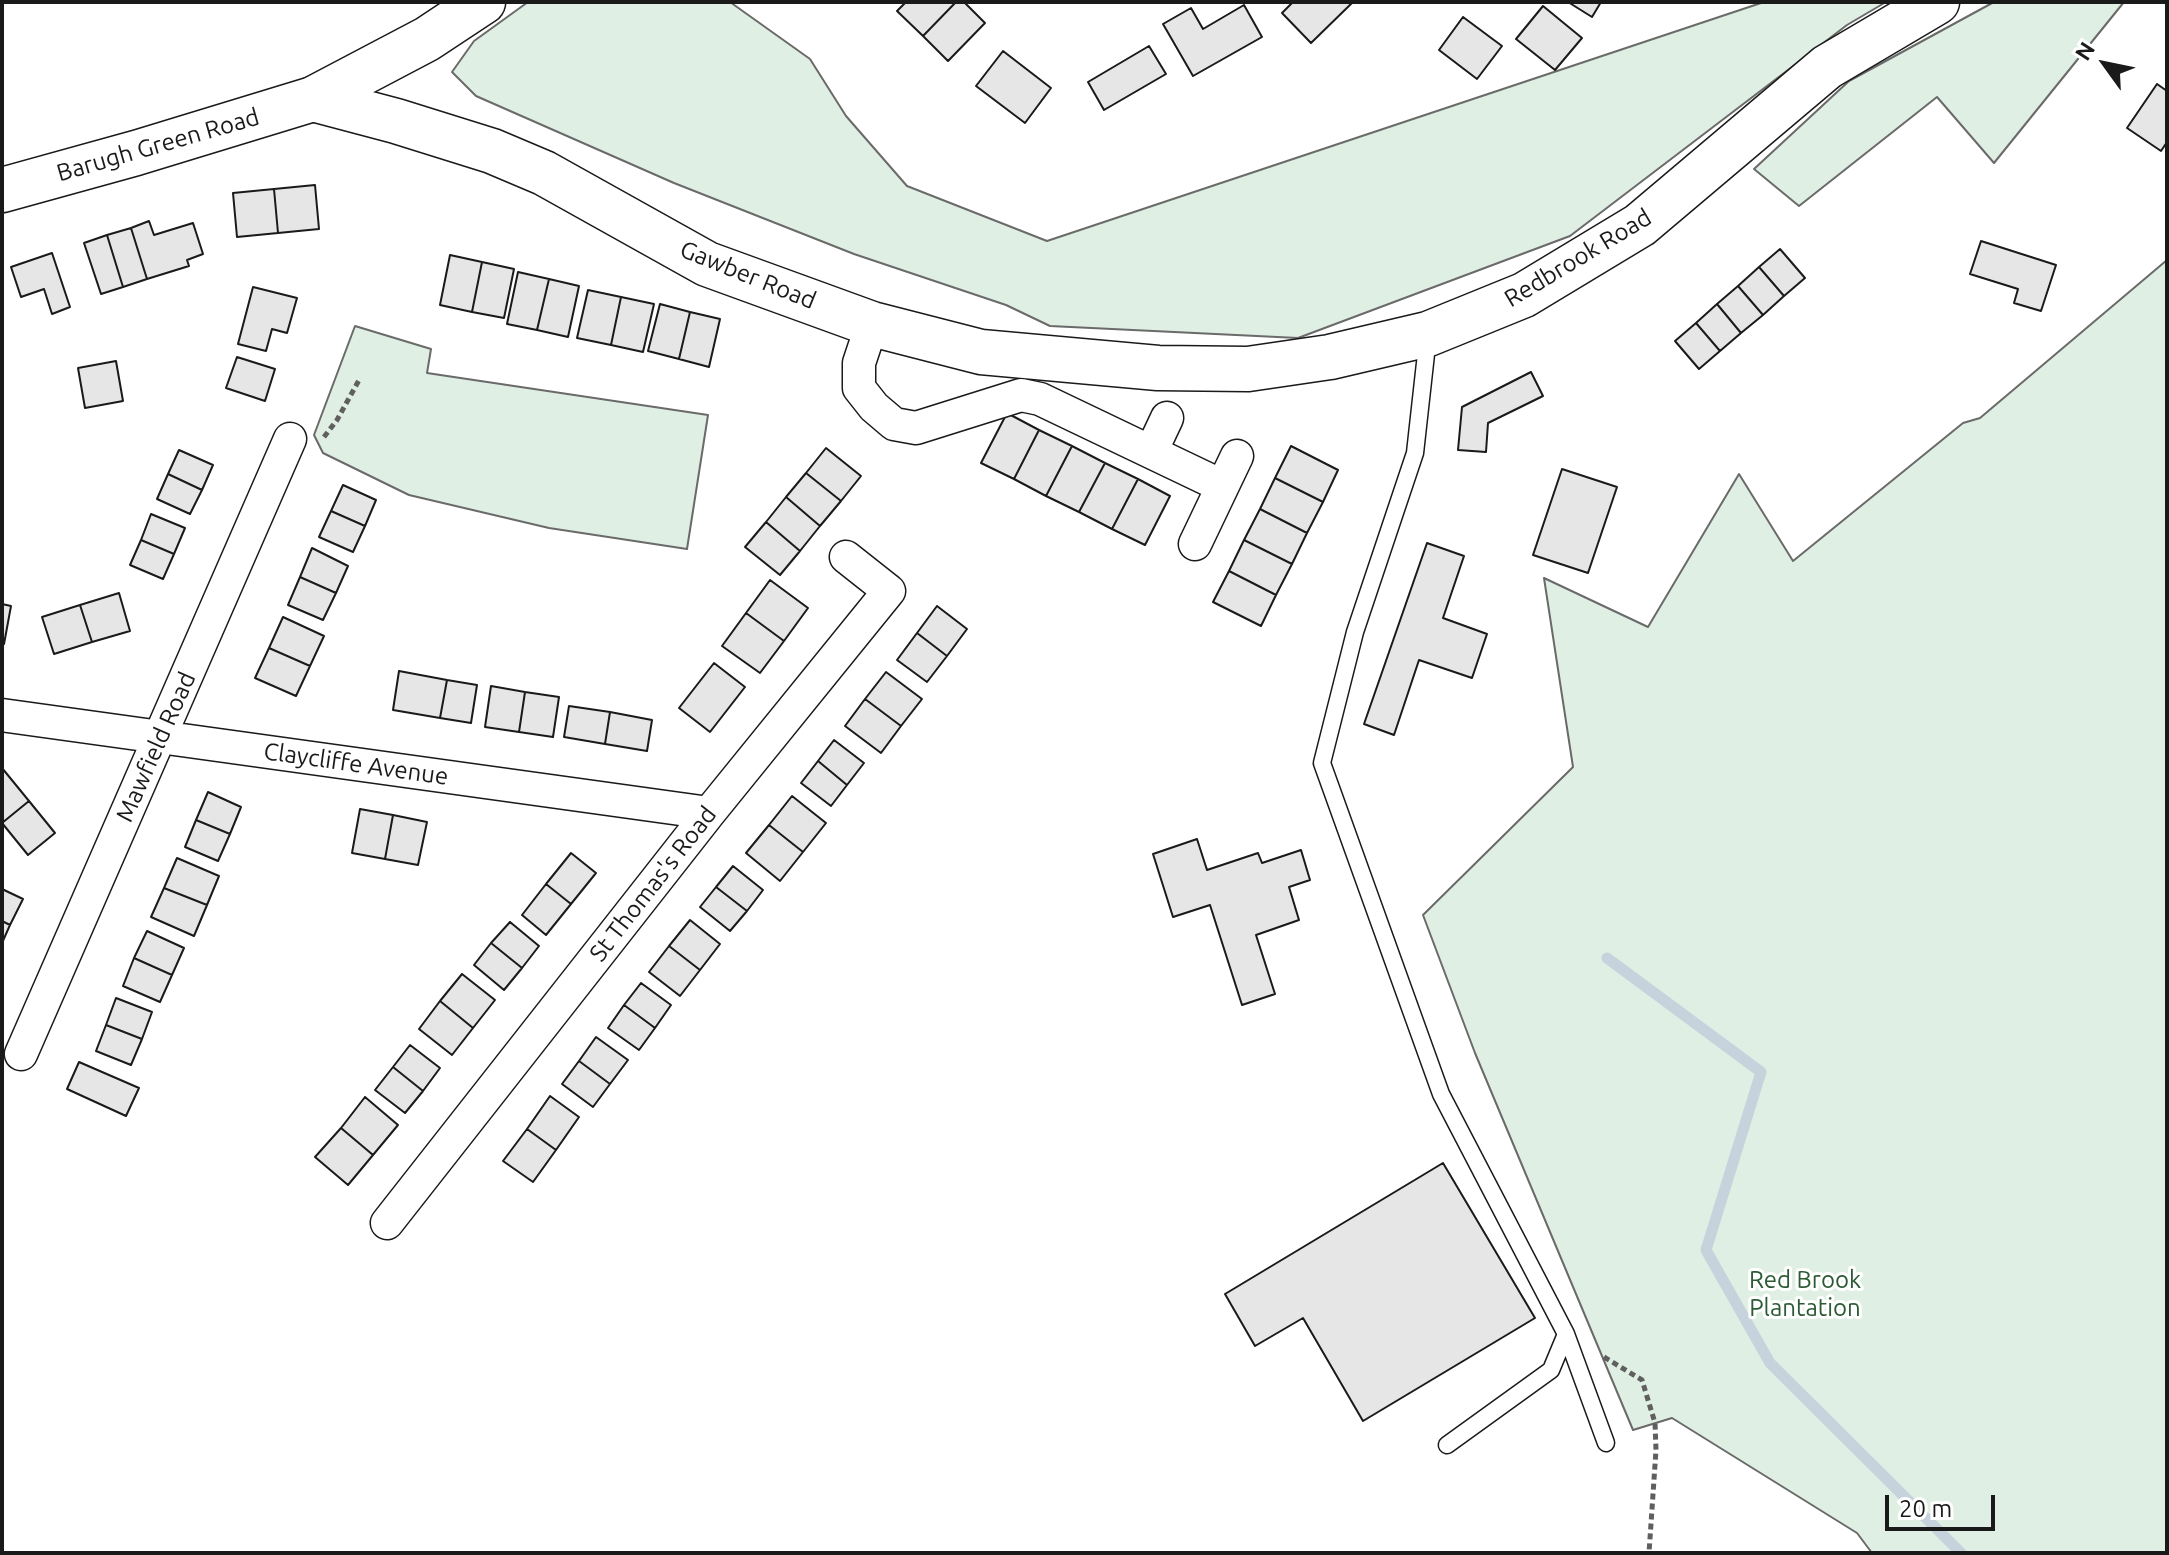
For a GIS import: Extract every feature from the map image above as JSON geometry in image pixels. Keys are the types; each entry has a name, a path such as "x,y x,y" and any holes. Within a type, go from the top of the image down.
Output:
{"main road":[{"name":"Barugh Green Road","path":"2,190 313,99 427,39 483,2"},
{"name":"Redbrook Road","path":"1158,368 1248,369 1330,357 1428,334 1524,295 1640,225 1827,67 1937,2"},
{"name":"Gawber Road","path":"313,99 492,151 544,173 707,264 872,324 981,352 1158,368"}],"street":[{"path":"872,324 859,363 859,388 874,407 894,424 916,428 1021,395 1040,399 1222,486"},
{"path":"1151,452 1167,418"},
{"name":"Mawfield Road","path":"21,1054 290,439"},
{"path":"1195,544 1237,456"},
{"name":"St Thomas's Road","path":"387,1223 709,813 889,591 846,557"},
{"name":"Claycliffe Avenue","path":"2,715 709,813"}],"lane":[{"path":"1428,334 1415,453 1355,632 1322,763 1441,1094 1566,1334 1606,1443"},
{"path":"1447,1445 1551,1370 1566,1334"}],"path":[{"path":"290,439 307,446 323,438 337,420 359,380"},
{"path":"1566,1334 1642,1380 1655,1423 1649,1553"}],"green space":[{"path":"528,2 730,2 810,59 846,116 907,186 1047,241 1764,2 1886,2 1847,25 1570,236 1298,338 1050,326 1006,305 854,254 674,183 476,96 452,72 474,41"},
{"path":"1994,2 2124,2 1994,163 1937,97 1799,206 1754,169 1849,81"},
{"name":"Red Brook Plantation","path":"2167,260 2167,1553 1872,1553 1857,1533 1672,1418 1633,1430 1475,1053 1423,915 1573,767 1544,578 1648,627 1739,474 1793,561 1963,423 1980,418"},
{"path":"355,326 431,349 427,373 708,415 687,549 549,528 409,495 323,453 314,435"}],"building":[{"path":"906,2 956,2 923,36 897,11"},
{"path":"956,2 964,2 985,23 948,61 923,36"},
{"path":"1293,2 1353,2 1311,43 1282,13"},
{"path":"1568,2 1601,2 1592,17"},
{"path":"1244,5 1262,37 1193,76 1163,24 1191,8 1203,29"},
{"path":"1543,6 1582,38 1555,70 1516,39"},
{"path":"1463,17 1502,46 1477,79 1439,50"},
{"path":"1149,46 1166,74 1104,110 1088,82"},
{"path":"1003,51 1051,88 1025,123 976,86"},
{"path":"2157,84 2167,91 2167,142 2161,151 2127,128"},
{"path":"315,185 319,229 278,233 274,189"},
{"path":"274,189 278,233 237,237 233,193"},
{"path":"149,221 154,235 193,223 203,254 187,260 189,266 147,279 131,228"},
{"path":"131,228 147,279 123,287 107,235"},
{"path":"107,235 123,287 101,294 84,243"},
{"path":"1981,241 2056,265 2041,311 2014,303 2018,289 1970,274"},
{"path":"1780,249 1805,278 1784,296 1759,267"},
{"path":"52,253 70,307 52,314 44,289 21,297 11,267"},
{"path":"450,255 482,262 472,312 440,305"},
{"path":"482,262 514,269 504,318 472,312"},
{"path":"1759,267 1784,296 1763,315 1738,286"},
{"path":"518,272 549,279 537,330 507,324"},
{"path":"549,279 579,286 568,337 537,330"},
{"path":"1738,286 1763,315 1741,333 1717,304"},
{"path":"253,287 297,298 287,333 272,329 266,351 238,344"},
{"path":"588,290 621,297 611,345 577,338"},
{"path":"621,297 654,304 643,352 611,345"},
{"path":"660,304 690,312 679,359 648,351"},
{"path":"1717,304 1741,333 1720,351 1696,323"},
{"path":"690,312 720,319 709,367 679,359"},
{"path":"1696,323 1720,351 1699,369 1675,341"},
{"path":"237,357 275,369 265,401 226,388"},
{"path":"116,361 123,401 85,408 78,368"},
{"path":"1531,372 1543,396 1488,423 1486,452 1458,450 1462,407"},
{"path":"1007,413 1039,430 1014,479 981,463"},
{"path":"1039,430 1072,446 1046,496 1014,479"},
{"path":"1072,446 1105,463 1079,512 1046,496"},
{"path":"1291,446 1338,470 1323,502 1275,478"},
{"path":"826,448 861,476 841,501 806,473"},
{"path":"179,450 213,465 202,490 168,474"},
{"path":"1105,463 1138,479 1112,529 1079,512"},
{"path":"1562,469 1617,487 1588,573 1533,555"},
{"path":"806,473 841,501 820,526 786,497"},
{"path":"168,474 202,490 190,514 157,499"},
{"path":"1275,478 1323,502 1307,533 1260,509"},
{"path":"1138,479 1170,496 1145,545 1112,529"},
{"path":"343,485 376,500 365,526 331,511"},
{"path":"786,497 820,526 800,551 766,522"},
{"path":"1260,509 1307,533 1292,564 1244,540"},
{"path":"331,511 365,526 353,552 319,537"},
{"path":"151,514 185,528 174,554 141,540"},
{"path":"766,522 800,551 780,575 745,547"},
{"path":"141,540 174,554 163,579 130,565"},
{"path":"1244,540 1292,564 1276,595 1229,571"},
{"path":"1427,543 1464,556 1443,618 1487,634 1472,678 1419,660 1394,735 1364,724"},
{"path":"312,548 348,566 336,593 300,577"},
{"path":"1229,571 1276,595 1261,626 1213,602"},
{"path":"300,577 336,593 323,620 288,605"},
{"path":"770,580 808,608 784,641 746,613"},
{"path":"119,593 130,631 92,642 80,605"},
{"path":"2,604 11,606 4,644 2,643"},
{"path":"80,605 92,642 54,654 42,617"},
{"path":"937,606 967,629 947,656 917,633"},
{"path":"746,613 784,641 760,673 722,646"},
{"path":"283,617 324,636 310,666 269,648"},
{"path":"917,633 947,656 927,682 897,660"},
{"path":"269,648 310,666 296,696 255,678"},
{"path":"714,663 745,687 710,732 679,708"},
{"path":"399,671 447,680 440,718 393,710"},
{"path":"886,672 922,699 901,726 865,699"},
{"path":"447,680 477,685 471,723 440,718"},
{"path":"491,686 525,692 519,732 485,727"},
{"path":"525,692 559,697 553,737 519,732"},
{"path":"865,699 901,726 881,753 845,726"},
{"path":"569,706 610,712 605,744 564,737"},
{"path":"610,712 652,720 647,751 605,744"},
{"path":"834,740 864,763 847,785 818,761"},
{"path":"818,761 847,785 831,806 801,783"},
{"path":"2,768 29,801 2,823"},
{"path":"208,792 241,807 230,834 196,820"},
{"path":"792,796 826,823 803,852 769,825"},
{"path":"29,801 55,833 28,855 2,823"},
{"path":"360,809 393,815 385,859 352,853"},
{"path":"393,815 427,822 418,865 385,859"},
{"path":"196,820 230,834 218,861 185,847"},
{"path":"769,825 803,852 780,881 746,853"},
{"path":"1197,839 1207,870 1258,853 1262,863 1301,850 1310,880 1289,887 1299,920 1256,935 1275,994 1242,1005 1210,905 1173,917 1153,854"},
{"path":"571,853 596,873 571,904 546,884"},
{"path":"177,858 219,876 207,905 164,888"},
{"path":"733,866 763,890 747,911 716,887"},
{"path":"546,884 571,904 546,935 522,915"},
{"path":"716,887 747,911 730,931 700,907"},
{"path":"164,888 207,905 194,936 151,917"},
{"path":"2,889 23,899 10,925 2,921"},
{"path":"690,920 720,944 700,970 669,946"},
{"path":"2,921 10,925 2,943"},
{"path":"510,922 539,946 522,968 491,943"},
{"path":"147,931 184,948 172,975 134,958"},
{"path":"491,943 522,968 504,990 474,965"},
{"path":"669,946 700,970 680,996 649,972"},
{"path":"134,958 172,975 160,1002 123,986"},
{"path":"462,974 495,1000 473,1028 440,1001"},
{"path":"641,983 671,1005 655,1028 624,1005"},
{"path":"116,998 152,1012 142,1039 106,1025"},
{"path":"440,1001 473,1028 452,1055 419,1029"},
{"path":"624,1005 655,1028 639,1050 608,1028"},
{"path":"106,1025 142,1039 131,1065 96,1051"},
{"path":"596,1037 628,1060 610,1084 579,1061"},
{"path":"410,1045 440,1068 423,1091 393,1067"},
{"path":"579,1061 610,1084 593,1107 562,1084"},
{"path":"79,1062 139,1088 126,1116 67,1089"},
{"path":"393,1067 423,1091 405,1113 375,1090"},
{"path":"550,1096 579,1117 556,1150 527,1129"},
{"path":"365,1097 398,1125 373,1155 341,1128"},
{"path":"341,1128 373,1155 348,1185 315,1157"},
{"path":"527,1129 556,1150 533,1182 503,1161"},
{"path":"1443,1163 1535,1318 1363,1421 1303,1318 1255,1346 1225,1294"}],"waterway":[{"path":"1607,958 1761,1072 1706,1250 1770,1363 1961,1553"}]}
